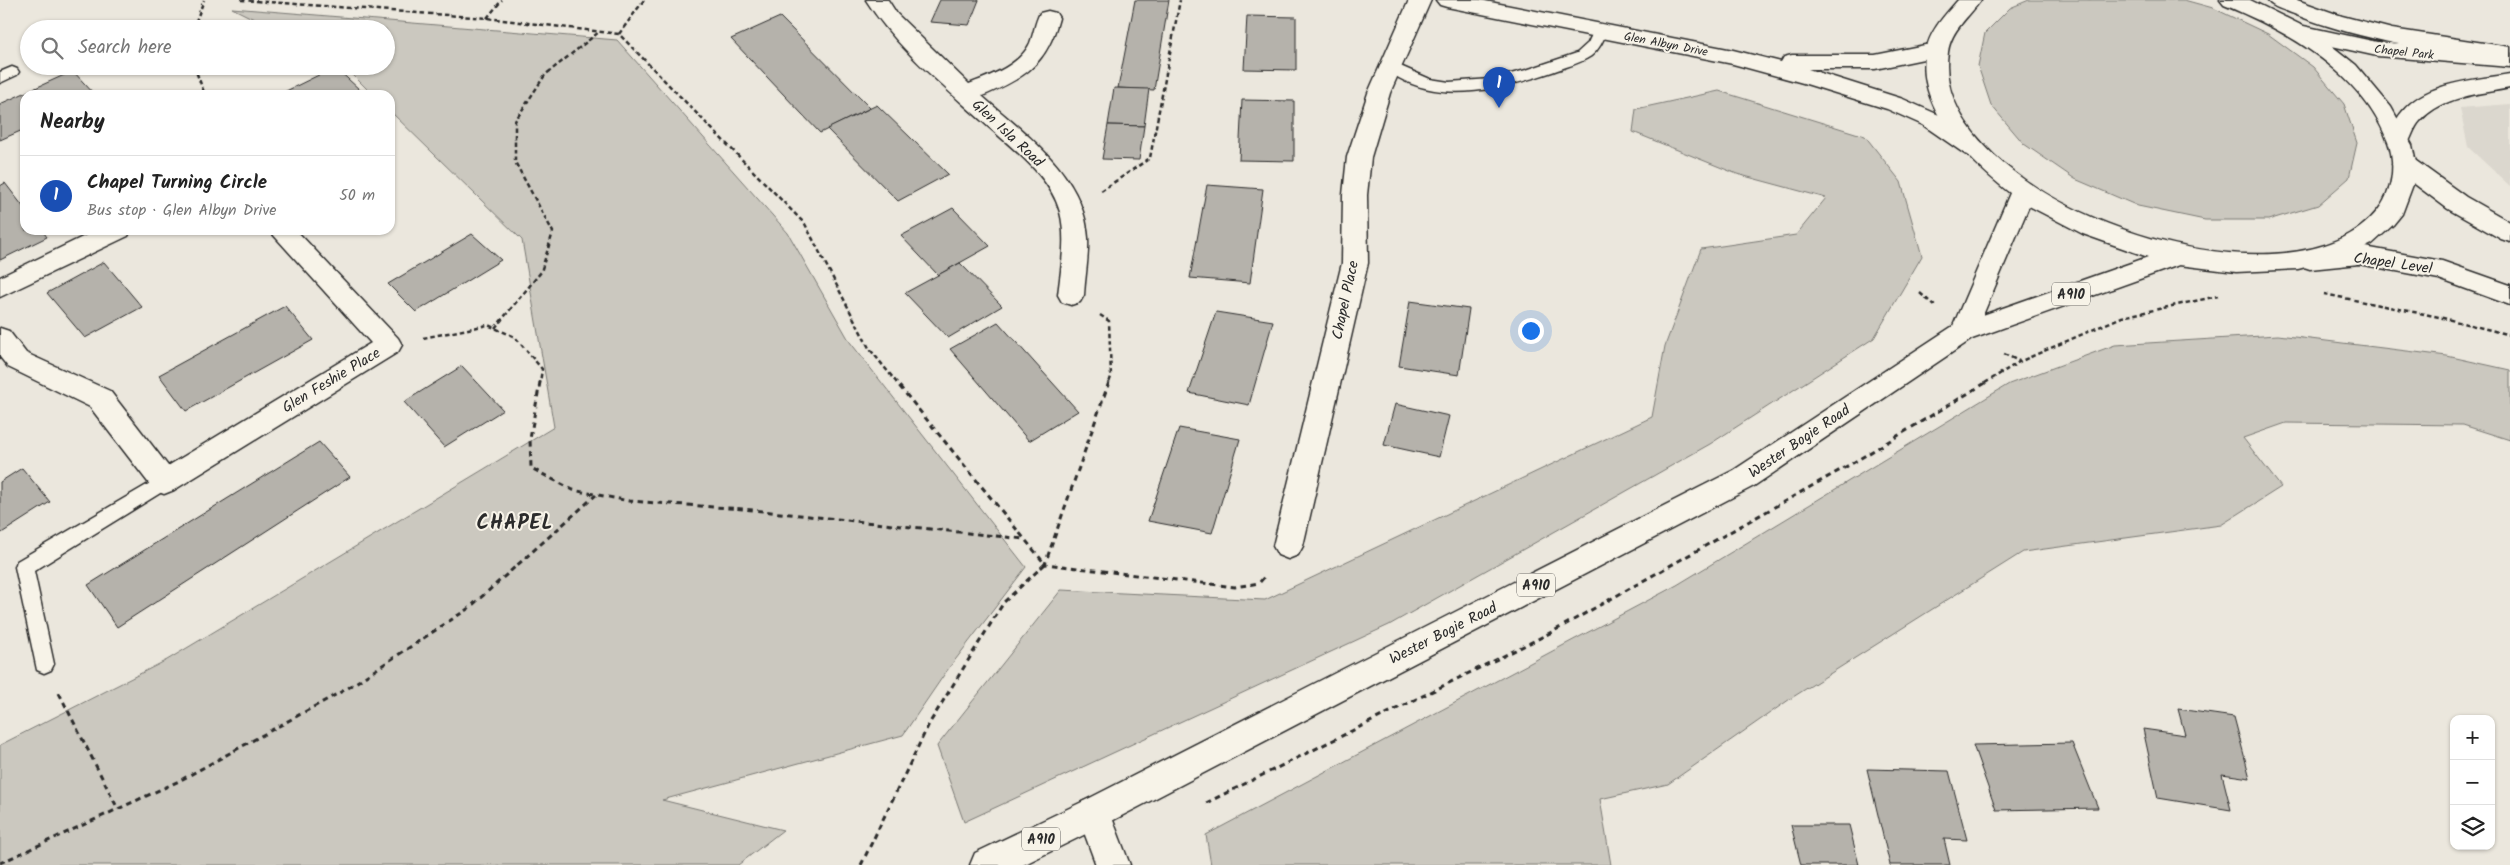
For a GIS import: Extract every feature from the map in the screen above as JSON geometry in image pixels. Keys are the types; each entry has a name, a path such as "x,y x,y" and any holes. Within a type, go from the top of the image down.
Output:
{"street":[{"name":"Glen Isla Road","path":"877,0 889,19 966,94 1036,157 1058,182 1072,211 1076,239 1071,295"},
{"name":"Chapel Place","path":"1288,546 1355,263 1355,195 1359,157 1379,93 1420,0"},
{"name":"Glen Albyn Drive","path":"1447,0 1733,57"},
{"name":"A910","path":"1943,0 1944,27"},
{"name":"A910","path":"1970,0 1944,27 1935,50 1935,73 1941,97 1954,122 1974,148 2023,191 2058,212 2096,230 2136,245 2178,255 2226,262 2271,263 2318,257 2357,242 2385,221 2401,194 2404,164 2399,139 2378,101 2343,64 2299,32 2231,0"},
{"path":"2278,0 2344,25 2374,33 2446,47 2510,54"},
{"path":"966,94 996,82 1024,63 1036,52 1042,40 1048,18"},
{"name":"Chapel Park","path":"2299,32 2377,49 2510,60"},
{"path":"1733,57 1796,63 1875,62 1935,50"},
{"path":"1733,57 1810,77 1895,104 1932,120 1974,148"},
{"path":"2399,139 2411,116 2427,103 2458,91 2510,81"},
{"path":"2404,164 2458,203 2510,233"},
{"path":"1963,332 2023,191"},
{"path":"0,288 109,235"},
{"name":"Glen Feshie Place","path":"164,482 389,345 286,235"},
{"name":"Wester Bogie Road","path":"987,865 1094,813 1744,478 1963,332 2178,255"},
{"name":"Chapel Level","path":"2271,263 2359,255 2442,270 2510,294"},
{"path":"0,338 17,360 100,399 164,482"},
{"path":"1094,813 1113,865"}],"lane":[{"path":"1390,66 1403,75 1429,83 1486,86 1510,82 1579,57 1594,48 1600,31"},
{"path":"44,664 24,567 164,482"}],"path":[{"path":"196,20 204,0"},
{"path":"242,0 487,18 619,34 804,224 869,348 1044,564 1236,586 1259,583"},
{"path":"487,18 502,0"},
{"path":"619,34 644,0"},
{"path":"1072,211 1150,158 1180,0"},
{"path":"495,328 541,272 553,232 515,162 515,121 545,75 599,32"},
{"path":"197,75 203,90"},
{"path":"2317,293 2439,317 2510,335"},
{"path":"861,865 929,724 1004,602 1044,564 1111,377 1109,321 1071,295"},
{"path":"1197,807 1552,632 1851,464 2019,362 2122,317 2222,295"},
{"path":"389,345 488,325 515,337 542,369 530,439 531,468 572,490 628,501 743,509 1024,539"},
{"path":"0,863 179,780 348,688 469,608 597,495"},
{"path":"44,664 118,809"}],"shaded area":[{"path":"2029,0 2184,0 2213,8 2268,34 2313,67 2344,104 2357,143 2349,178 2318,205 2268,220 2205,220 2138,206 2075,179 2024,144 1991,105 1978,66 1985,33 2010,8"},
{"path":"232,8 376,20 256,20"},
{"path":"395,22 617,40 788,233 850,342 1026,567 946,672 903,735 662,800 783,830 738,865 0,865 0,745 167,660 554,427 522,240 395,116 395,90 368,90 353,75 395,75"},
{"path":"1719,91 1865,136 1901,182 1922,256 1874,338 1710,444 1389,625 964,822 937,746 1061,590 1265,600 1652,417 1665,346 1701,249 1796,235 1826,198 1737,174 1633,132 1636,109"},
{"path":"2510,104 2510,186 2468,147 2460,108"},
{"path":"2278,335 2447,356 2510,370 2510,440 2463,425 2286,423 2243,438 2281,487 2221,525 2023,552 1793,697 1668,784 1600,799 1611,865 1211,865 1206,835 1677,585 2009,384 2115,345"}],"building":[{"path":"940,0 979,0 969,25 930,22"},
{"path":"1135,0 1169,0 1154,90 1118,88"},
{"path":"1247,16 1296,17 1296,70 1244,69"},
{"path":"780,17 870,108 820,133 731,39"},
{"path":"64,75 77,75 90,90 31,90"},
{"path":"319,75 344,75 360,90 288,90"},
{"path":"1114,88 1149,89 1144,126 1108,125"},
{"path":"20,95 20,131 0,140 0,104"},
{"path":"1242,100 1294,101 1294,161 1239,160"},
{"path":"877,105 948,174 898,201 827,129"},
{"path":"1108,125 1144,126 1139,160 1102,159"},
{"path":"5,183 20,202 20,235 46,235 47,237 0,260 0,186"},
{"path":"1207,185 1263,189 1250,283 1190,278"},
{"path":"953,208 990,246 938,275 901,236"},
{"path":"472,234 501,260 416,312 388,284"},
{"path":"104,262 142,307 85,338 47,293"},
{"path":"960,263 1002,306 948,338 905,293"},
{"path":"1410,301 1469,309 1459,375 1399,366"},
{"path":"285,306 313,340 186,411 159,375"},
{"path":"1216,312 1273,321 1249,405 1189,393"},
{"path":"998,322 1078,411 1029,441 950,349"},
{"path":"462,366 503,410 444,447 404,402"},
{"path":"1395,404 1449,416 1439,457 1384,445"},
{"path":"1179,428 1240,439 1212,533 1148,521"},
{"path":"319,442 350,477 117,627 88,585"},
{"path":"22,468 50,502 0,534 0,482"},
{"path":"2178,709 2234,717 2250,778 2222,774 2231,810 2158,798 2143,729 2185,735"},
{"path":"2072,743 2098,808 1996,810 1973,745"},
{"path":"1867,769 1949,771 1967,840 1944,839 1950,865 1890,865"},
{"path":"1791,825 1849,825 1859,865 1801,865"}],"place":[{"name":"Chapel Turning Circle","path":"1499,108"}],"district":[{"name":"CHAPEL","path":"515,522"}]}
